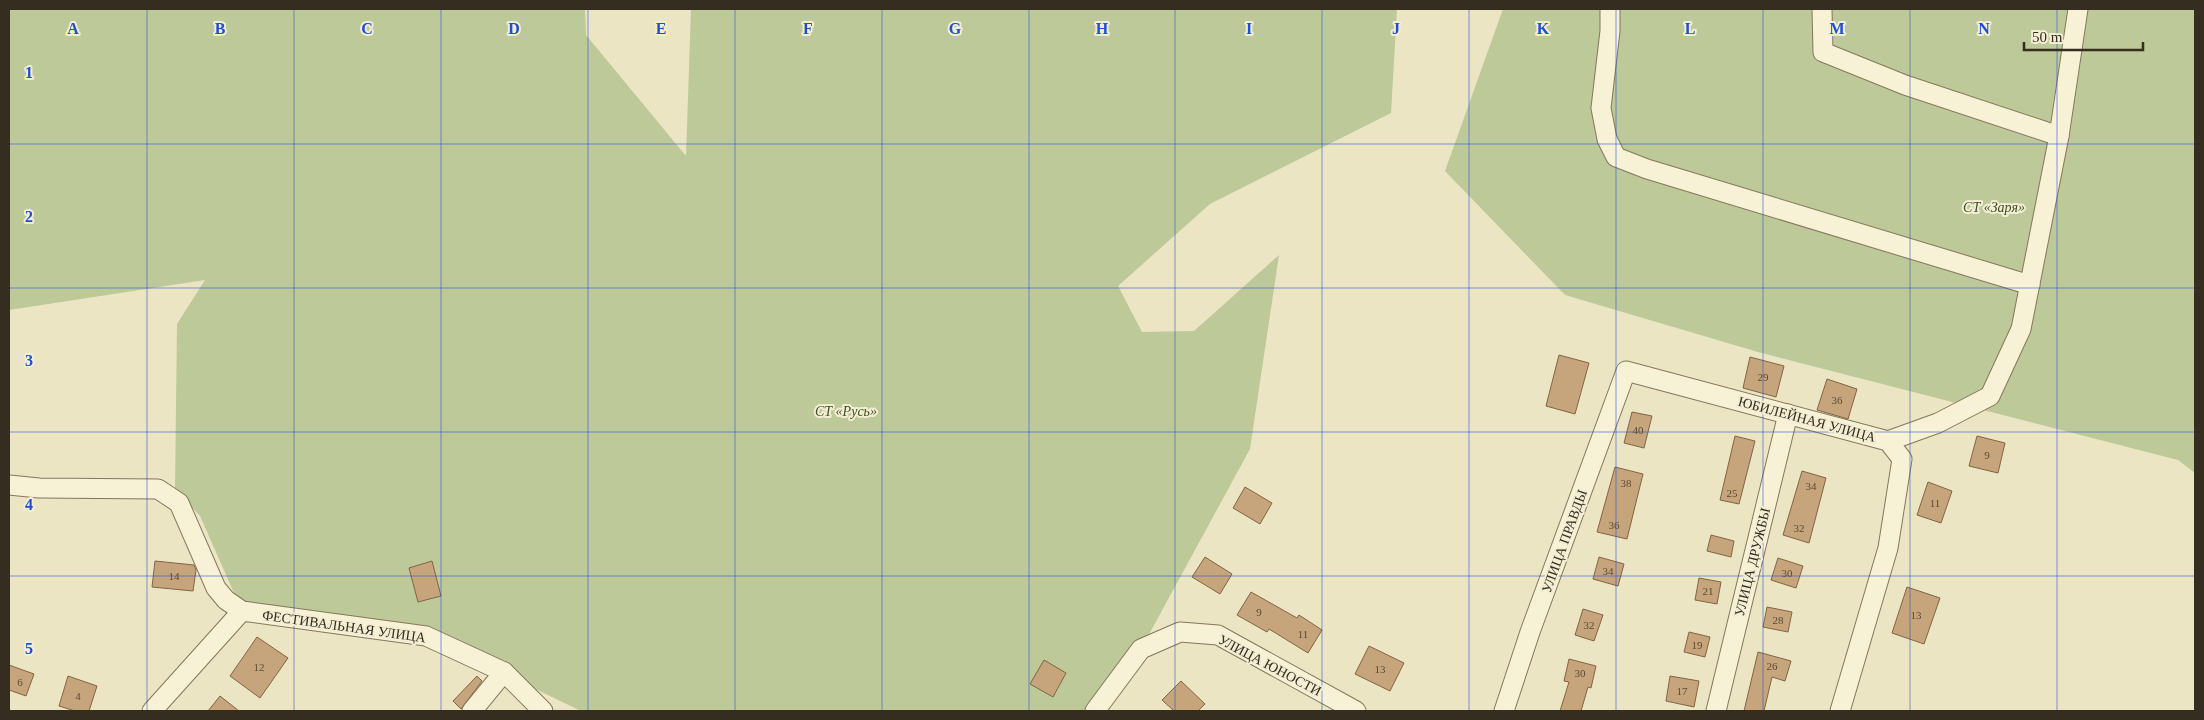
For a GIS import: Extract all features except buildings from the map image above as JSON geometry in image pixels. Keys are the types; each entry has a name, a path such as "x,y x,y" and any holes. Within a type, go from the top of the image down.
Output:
{"street":[{"path":"1610,9 1610,31 1600,108 1606,139 1616,157 1647,169 2030,285"},
{"path":"1822,9 1823,52 1905,84 2059,136"},
{"path":"1888,441 1938,423 1990,396 2022,330 2059,136 2078,9"},
{"name":"ЮБИЛЕЙНАЯ УЛИЦА","path":"1626,371 1888,441 1902,459 1888,548 1840,711"},
{"name":"УЛИЦА ПРАВДЫ","path":"1504,711 1530,632 1626,371"},
{"name":"УЛИЦА ДРУЖБЫ","path":"1716,711 1788,414"},
{"path":"9,485 39,488 158,489 179,503 216,588 226,600 242,611 152,711"},
{"name":"ФЕСТИВАЛЬНАЯ УЛИЦА","path":"242,611 426,636 504,672 543,711"},
{"name":"УЛИЦА ЮНОСТИ","path":"1095,711 1142,650 1180,632 1218,635 1356,711"},
{"path":"472,711 504,672"}],"green space":[{"name":"СТ «Русь»","path":"9,9 585,9 586,35 686,156 691,9 1397,9 1391,113 1210,204 1118,286 1142,332 1194,331 1279,255 1250,449 1141,649 1095,711 581,711 426,636 242,611 200,516 175,489 177,324 205,280 9,310"},
{"name":"СТ «Заря»","path":"1503,9 2195,9 2195,473 2178,460 1758,352 1565,295 1445,171"}]}
